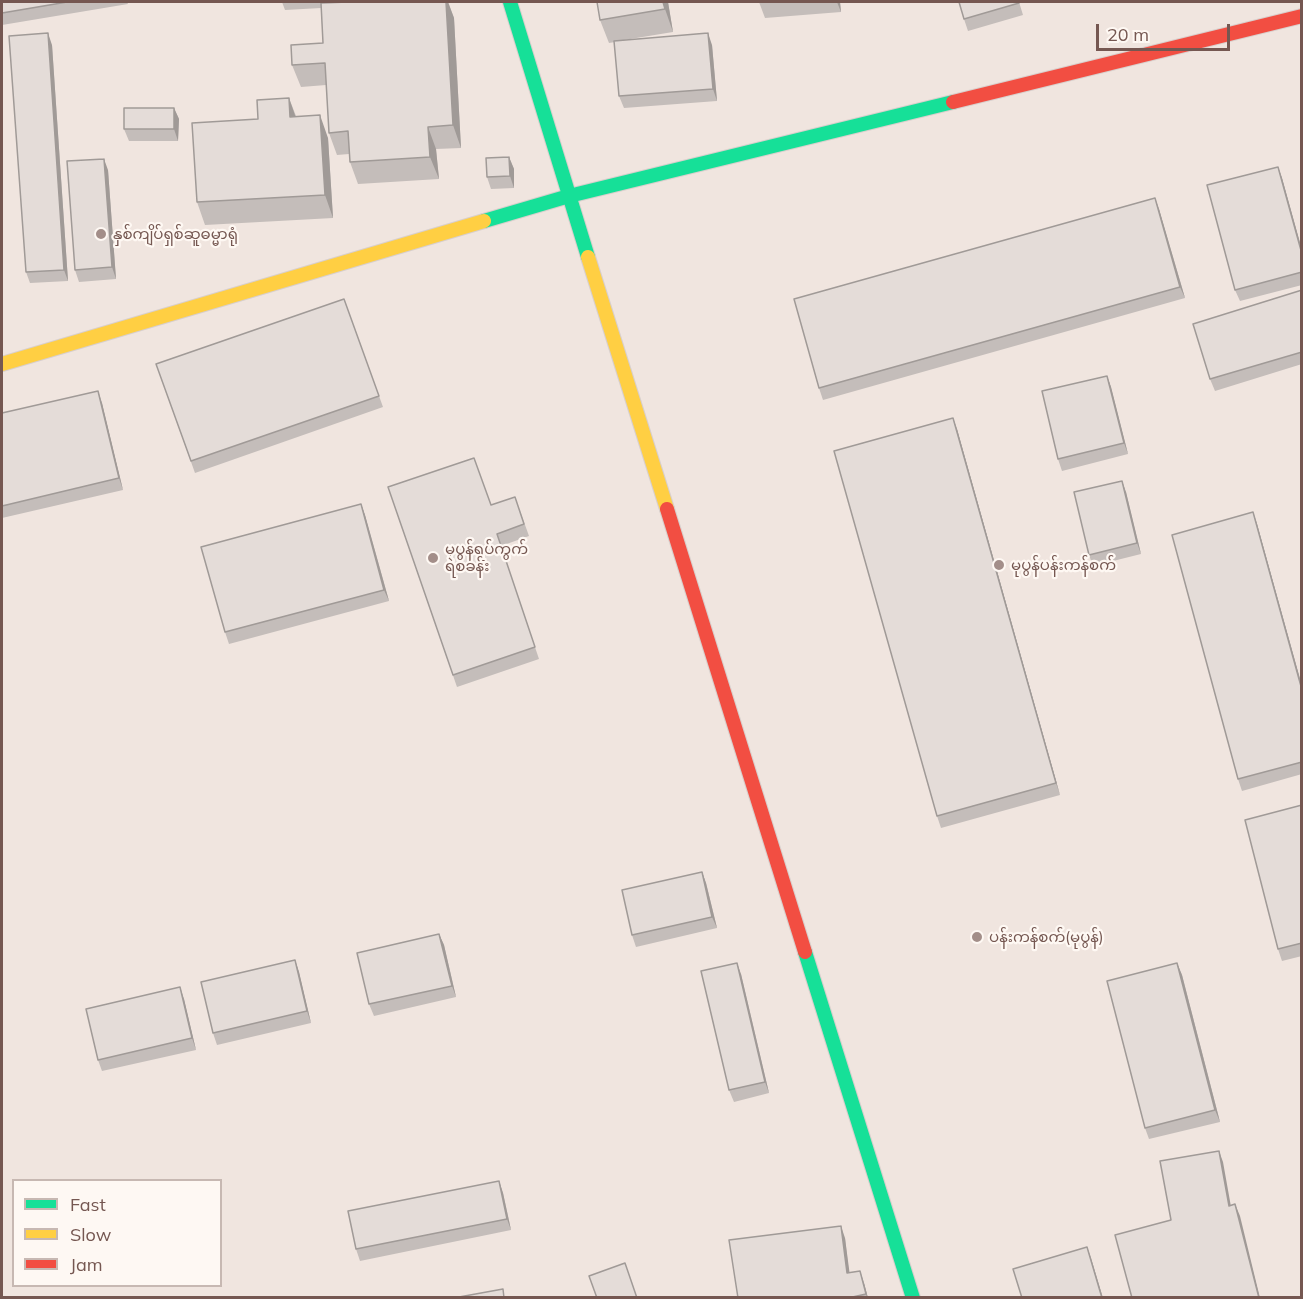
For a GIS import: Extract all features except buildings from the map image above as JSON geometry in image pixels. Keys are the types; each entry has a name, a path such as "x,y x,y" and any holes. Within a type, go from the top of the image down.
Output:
{"street":[{"path":"510,2 913,1298"},
{"path":"2,364 569,196 1302,16"}],"shaded area":[{"path":"2,2 1301,2 1301,1297 2,1298"}],"traffic: fast":[{"path":"510,2 588,257"},
{"path":"484,221 569,196 953,102"},
{"path":"805,952 913,1298"}],"traffic: slow":[{"path":"2,364 484,221"},
{"path":"588,257 667,509"}],"traffic: jam":[{"path":"953,102 1302,16"},
{"path":"667,509 805,952"}],"place":[{"name":"နှစ်ကျိပ်ရှစ်ဆူဓမ္မာရုံ","path":"101,234"},
{"name":"မုပွန်ရပ်ကွက် ရဲစခန်း","path":"433,558"},
{"name":"မုပွန်ပန်းကန်စက်","path":"999,565"},
{"name":"ပန်းကန်စက်(မုပွန်)","path":"977,937"}]}
